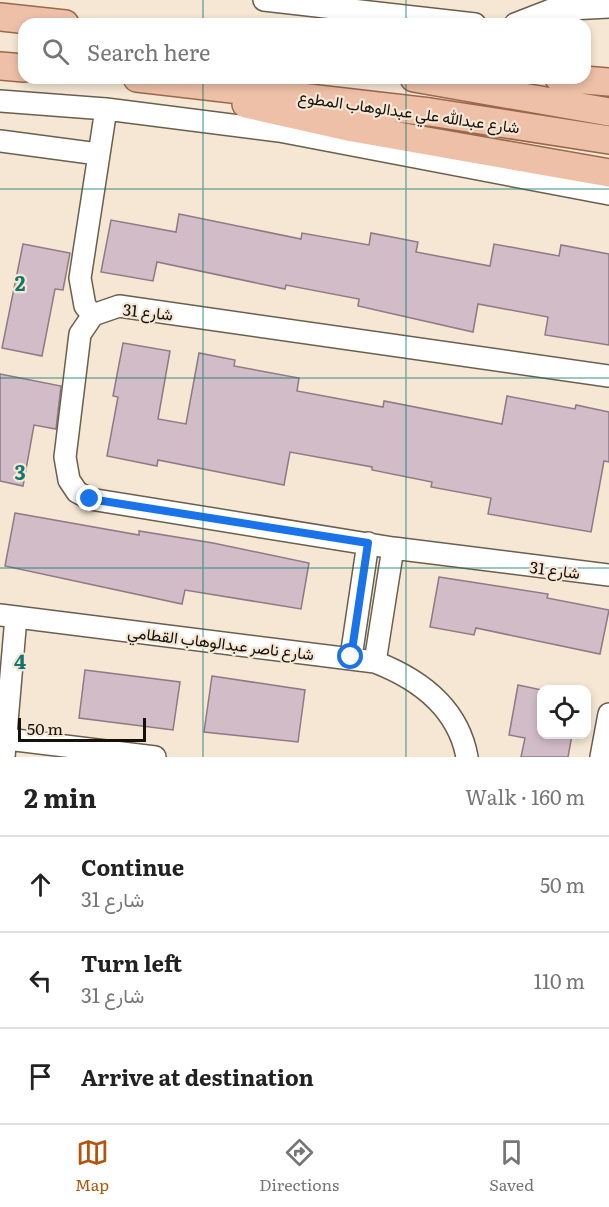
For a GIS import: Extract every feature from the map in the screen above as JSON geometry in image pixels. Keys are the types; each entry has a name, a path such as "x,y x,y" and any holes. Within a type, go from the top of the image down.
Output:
{"main road":[{"path":"0,17 18,19"},
{"path":"0,66 18,68"},
{"path":"591,81 609,82"},
{"path":"188,84 236,102 343,126 609,172"},
{"name":"شارع عبدالله علي عبدالوهاب المطوع","path":"204,84 430,112 609,140"},
{"name":"شارع عبدالله علي عبدالوهاب المطوع","path":"448,84 609,112"}],"street":[{"path":"264,0 422,18"},
{"path":"530,18 551,10 609,7"},
{"path":"0,101 106,109 279,131 609,194"},
{"path":"93,315 85,306 80,279 106,109"},
{"path":"0,141 98,154"},
{"name":"شارع 31","path":"609,376 119,306 93,315 80,334 65,457 69,480 76,492 90,499 393,548 609,575"},
{"path":"351,657 368,543"},
{"path":"375,662 393,548"},
{"path":"8,616 5,748 155,757"},
{"name":"شارع ناصر عبدالوهاب القطامي","path":"8,616 351,657 375,662 409,678 440,702 456,723 467,757"},
{"path":"601,757 609,714"}],"building":[{"path":"179,214 301,239 302,233 369,245 371,233 418,242 416,252 490,266 494,244 559,256 561,245 609,254 609,345 545,335 548,317 478,304 473,332 358,306 359,299 286,285 285,289 157,262 153,281 101,272 111,220 176,232"},
{"path":"23,244 70,253 63,290 55,289 42,356 2,348"},
{"path":"123,343 170,351 158,419 186,424 199,353 235,360 234,366 299,378 297,391 383,407 384,401 502,424 507,396 575,409 576,405 609,412 609,462 604,461 591,532 488,514 491,498 431,487 432,482 372,470 372,467 290,452 284,485 158,460 157,466 107,456 118,397 113,396"},
{"path":"0,374 61,386 56,429 34,425 23,486 0,481"},
{"path":"15,513 139,535 139,531 213,543 309,563 301,609 185,590 182,604 5,566"},
{"path":"439,577 548,594 547,598 609,610 600,654 476,628 474,635 430,627"},
{"path":"85,670 180,682 173,730 79,718"},
{"path":"212,676 305,690 298,742 204,732"},
{"path":"518,685 537,689 537,739 571,739 568,757 521,757 525,738 509,735"}],"route":[{"path":"90,499 368,543 351,657"}]}
